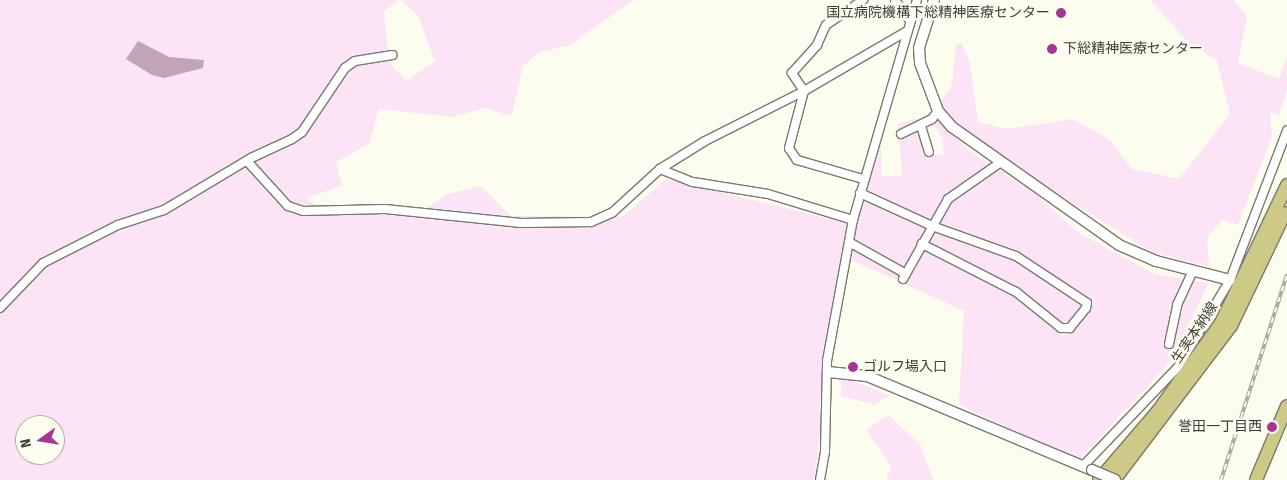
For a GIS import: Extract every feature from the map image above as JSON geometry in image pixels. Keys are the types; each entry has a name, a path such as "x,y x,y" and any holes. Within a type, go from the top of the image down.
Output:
{"main road":[{"name":"生実本納線","path":"1091,472 1158,411 1221,323 1287,185"},
{"name":"生実本納線","path":"1114,480 1231,326 1287,209"},
{"path":"1256,480 1287,406"}],"street":[{"path":"863,179 797,160 789,148 804,92 792,73 817,44 826,25 864,0"},
{"path":"895,0 910,21"},
{"path":"820,480 828,372 853,220 863,179 917,0"},
{"path":"934,0 919,48 926,85 938,110 958,132 1119,245 1193,270 1230,280"},
{"path":"247,161 288,206 303,211 384,209 576,225 612,212 660,169 804,92 907,31"},
{"path":"0,308 43,263 118,225 164,210 247,161 302,132 345,68 355,61 393,56"},
{"path":"901,134 921,126 938,110"},
{"path":"921,126 928,152"},
{"path":"1091,472 1178,367 1230,280 1287,132"},
{"path":"849,242 905,276 948,199 1001,162"},
{"path":"660,169 694,182 768,194 853,220"},
{"path":"860,193 932,226 1016,256 1086,303 1086,308 1070,328 1061,328 1016,292 922,244"},
{"path":"1169,344 1177,305 1193,270"},
{"path":"828,372 867,376 1091,472 1114,480"}],"shaded area":[{"path":"0,0 399,0 384,11 386,36 391,64 406,81 435,61 418,16 401,0 634,0 570,45 540,52 523,66 512,116 485,108 452,117 379,109 369,144 336,162 342,185 308,198 324,214 393,215 425,209 448,194 481,186 511,216 622,217 666,179 847,223 814,480 0,480"},
{"path":"1150,0 1234,0 1247,17 1238,63 1279,79 1287,56 1287,91 1279,115 1270,112 1272,137 1238,225 1222,220 1207,238 1209,267 1152,252 991,152 938,106 952,85 956,44 962,44 970,62 978,122 1008,129 1073,119 1109,139 1132,169 1179,179 1230,114 1217,61 1189,43"},
{"path":"138,41 169,57 204,60 203,68 164,78 152,75 126,59"},
{"path":"938,116 967,149 1033,192 1079,233 1155,274 1209,283 1170,362 1079,460 959,405 964,311 852,260 861,184 874,134 881,131 881,176 902,176 898,124 918,118 926,155 944,154 942,138 932,122"},
{"path":"841,377 890,395 875,405 841,396"},
{"path":"888,415 920,444 933,480 887,480 891,466 866,430"}],"railway":[{"path":"1221,480 1287,274"}],"place":[{"name":"国立病院機構下総精神医療センター","path":"1061,13"},
{"name":"下総精神医療センター","path":"1052,49"},
{"name":"ゴルフ場入口","path":"853,367"},
{"name":"誉田一丁目西","path":"1272,427"}]}
